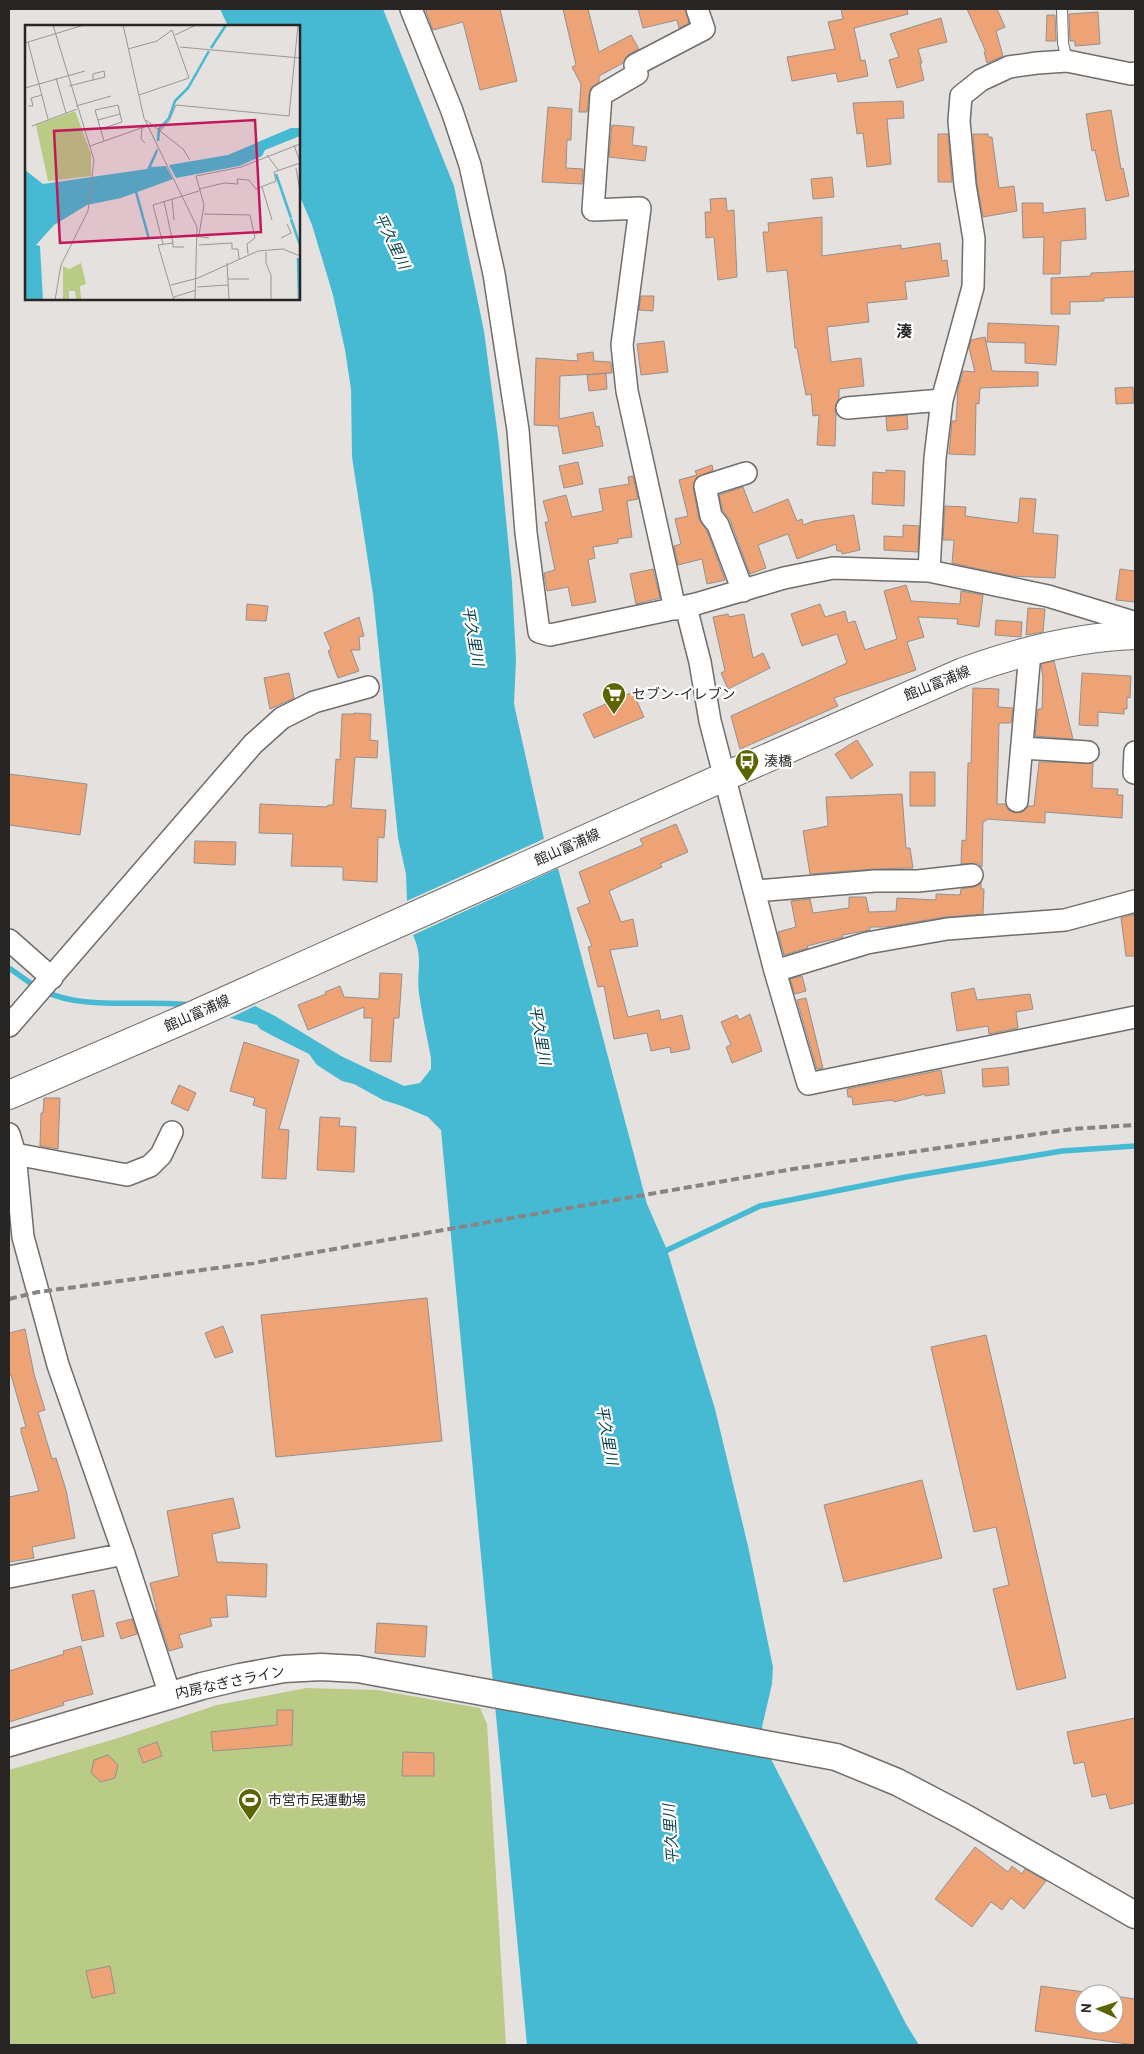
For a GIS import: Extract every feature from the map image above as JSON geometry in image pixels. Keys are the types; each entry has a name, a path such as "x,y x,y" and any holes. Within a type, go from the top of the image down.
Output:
{"main road":[{"name":"館山富浦線","path":"9,1095 187,1018 403,920 963,672 1002,658 1097,638 1135,635"}],"street":[{"path":"412,9 452,110 470,165 494,274 518,430 526,533 539,632 550,635 680,608 784,578 833,568 929,571 1048,596 1130,621 1135,627"},
{"path":"698,9 704,29 635,65 637,74 601,96 593,210 640,208 622,345 627,392 680,608 700,662 710,721 726,776 775,970 808,1084 1135,1018"},
{"path":"929,571 935,458 942,400 973,288 974,239 965,185 959,121 961,96 982,80 1009,67 1066,61 1130,74 1135,73"},
{"path":"847,408 942,400"},
{"path":"743,591 718,524 711,516 705,486 746,473"},
{"path":"1017,801 1030,652"},
{"path":"9,1026 253,744 282,718 306,706 337,695 368,688"},
{"path":"1022,748 1088,752"},
{"path":"755,891 875,881 918,881 972,875"},
{"path":"775,970 867,943 947,929 1065,920 1135,901"},
{"path":"9,940 49,982"},
{"path":"16,1154 127,1175 150,1166 161,1155 172,1132"},
{"path":"9,1134 16,1154 23,1237 58,1365 124,1554 170,1695"},
{"path":"9,1577 124,1554"},
{"name":"内房なぎさライン","path":"9,1743 202,1686 262,1672 321,1667 358,1668 486,1694 779,1745 836,1757 897,1782 962,1816 1135,1915"}],"lane":[{"path":"1062,9 1063,42 1066,61"}],"green space":[{"name":"市営市民運動場","path":"307,1688 377,1690 480,1708 487,1724 506,2045 9,2045 9,1770 115,1739 217,1705"}],"water":[{"name":"平久里川","path":"220,9 383,9 454,186 484,331 499,445 512,582 516,659 514,704 544,839 407,901 406,874 398,838 373,594 352,457 351,389 333,295 312,225 300,196 300,25 228,25"},
{"name":"平久里川","path":"558,868 647,1204 667,1250 715,1409 748,1546 773,1667 772,1684 762,1727 771,1759 906,2024 919,2045 527,2045 441,1130 428,1117 383,1100 354,1084 342,1081 317,1065 309,1054 260,1029 257,1025 230,1018 255,1006 341,1056 404,1086 420,1083 431,1069 431,1058 418,985 418,951 413,935"}],"pier":[{"path":"546,838 545,842 408,903 405,902"},
{"path":"557,866 560,867 410,936 412,933"}],"building":[{"path":"425,9 500,9 517,81 480,90 463,22 433,30"},
{"path":"563,9 588,9 599,52 631,35 639,49 629,54 623,63 599,76 599,82 591,88 589,94 587,112 579,112 581,84 572,67 576,65"},
{"path":"638,9 685,9 689,23 679,28 677,20 643,28"},
{"path":"841,9 907,9 908,14 854,28 861,61 865,60 868,76 838,82 836,73 792,81 787,57 835,49 828,22 843,19"},
{"path":"967,9 997,9 1005,27 996,31 1003,56 987,63 984,52 986,52"},
{"path":"1098,12 1100,44 1075,46 1075,41 1070,41 1069,14"},
{"path":"1047,15 1055,15 1056,41 1046,41"},
{"path":"941,18 947,42 918,49 924,80 897,88 889,60 899,57 890,34"},
{"path":"903,101 904,118 887,119 891,164 867,167 863,133 857,134 853,103"},
{"path":"548,107 572,109 571,140 567,140 566,168 583,169 582,184 542,182"},
{"path":"1111,110 1121,169 1123,168 1129,196 1106,201 1095,150 1092,151 1086,114"},
{"path":"612,125 634,127 632,145 647,147 645,161 609,157"},
{"path":"938,134 948,134 952,182 938,182"},
{"path":"973,134 988,134 988,137 992,137 999,188 1014,186 1017,211 983,217 977,183"},
{"path":"832,177 834,197 813,199 811,179"},
{"path":"726,198 727,211 734,210 737,277 718,280 714,237 706,238 705,212 711,212 710,199"},
{"path":"1022,203 1043,203 1043,213 1085,208 1086,239 1061,241 1060,274 1043,274 1044,237 1023,238"},
{"path":"822,217 822,256 901,245 901,249 940,243 942,261 947,260 949,276 905,282 907,299 867,303 869,322 827,327 831,362 861,358 864,386 839,389 839,398 835,409 835,446 817,445 819,415 813,416 811,394 806,395 797,348 795,348 787,270 767,272 763,232 769,232 768,223"},
{"path":"1135,271 1135,297 1104,298 1104,301 1070,302 1070,314 1051,314 1051,278 1091,276 1091,273"},
{"path":"641,296 654,296 653,311 639,310"},
{"path":"988,323 1059,326 1056,365 1025,363 1025,343 987,342"},
{"path":"985,337 992,371 1038,372 1038,386 980,388 979,404 976,403 975,455 949,454 952,421 956,421 958,389 963,371 975,372 969,348 971,340"},
{"path":"664,341 668,372 641,375 637,344"},
{"path":"593,352 594,361 611,362 612,373 560,376 559,419 593,412 596,427 599,426 603,446 563,454 558,426 534,425 536,358 578,361 577,354"},
{"path":"606,373 607,389 589,391 587,375"},
{"path":"1133,387 1134,403 1116,404 1115,388"},
{"path":"907,415 908,429 887,431 886,417"},
{"path":"578,462 583,484 564,488 559,466"},
{"path":"712,465 713,470 696,478 693,488 699,519 707,531 725,580 707,584 702,559 678,565 674,546 681,544 675,519 688,516 679,480 697,475 695,471"},
{"path":"886,470 905,471 904,506 872,504 873,472 886,473"},
{"path":"633,476 638,499 627,501 632,537 618,539 618,543 593,547 595,558 588,560 596,602 572,606 568,587 547,591 544,573 555,570 545,522 549,522 543,501 566,495 572,517 603,511 599,489 629,484 628,477"},
{"path":"743,487 753,513 788,499 797,521 802,519 803,525 814,521 854,515 860,550 842,554 841,551 837,551 836,544 797,559 788,534 758,545 766,568 750,574 730,520 723,511 719,495"},
{"path":"1020,498 1036,499 1033,533 1058,535 1055,578 1011,576 952,563 954,540 943,540 945,506 966,507 965,516 1018,523"},
{"path":"903,525 919,526 918,552 884,550 884,536 903,537"},
{"path":"653,569 660,598 636,604 630,574"},
{"path":"1120,569 1135,571 1135,602 1116,600"},
{"path":"906,585 911,601 960,604 961,591 983,595 979,627 957,624 958,619 918,617 924,637 907,642 916,670 834,698 838,706 740,749 731,716 847,663 837,634 802,646 791,614 820,604 825,617 845,611 848,623 855,621 865,650 897,639 884,591"},
{"path":"247,604 268,606 266,621 246,620"},
{"path":"1028,608 1045,609 1043,632 1026,635"},
{"path":"728,614 729,617 744,614 753,658 763,653 770,668 728,689 721,673 725,671 713,617"},
{"path":"359,617 364,636 359,637 360,650 351,650 359,671 338,678 328,651 331,649 324,633"},
{"path":"996,620 1022,622 1021,637 995,635"},
{"path":"1054,661 1073,739 1035,736 1038,709 1042,709 1043,678 1041,664"},
{"path":"289,673 294,698 270,709 264,678"},
{"path":"1082,673 1131,676 1130,698 1127,697 1127,709 1124,709 1124,714 1098,712 1098,726 1079,725"},
{"path":"973,688 999,689 998,707 1013,708 1011,723 999,723 997,804 1005,804 1009,811 1016,813 1023,812 1028,806 1034,806 1039,762 1093,763 1092,788 1118,789 1117,795 1123,795 1122,818 1045,812 1045,823 986,819 986,821 983,821 982,867 977,863 961,864 962,840 966,841 968,763 971,763"},
{"name":"セブン-イレブン","path":"633,692 644,717 594,738 583,714"},
{"path":"342,714 371,714 370,740 378,741 377,758 355,757 351,808 386,810 384,838 378,837 377,882 343,880 343,867 291,866 293,834 259,833 260,804 327,807 328,805 333,805 336,759 340,760"},
{"path":"857,740 873,765 851,779 835,754"},
{"path":"910,772 935,772 935,806 910,806"},
{"path":"9,774 87,784 80,835 9,825"},
{"path":"902,794 906,848 910,848 913,868 810,874 803,831 828,826 826,797"},
{"path":"676,824 688,852 660,864 662,867 609,891 621,922 633,919 638,946 610,950 628,1017 659,1010 661,1020 682,1015 690,1049 671,1053 670,1047 651,1051 647,1033 614,1039 604,986 598,987 588,947 592,946 577,908 590,903 579,872 643,845 640,839"},
{"path":"195,841 236,842 235,865 194,863"},
{"path":"981,883 981,889 984,889 983,914 945,917 886,927 870,927 870,930 842,935 843,937 807,946 808,948 784,955 778,932 796,927 791,901 810,899 813,913 849,908 849,897 866,897 869,912 896,911 897,898 936,900 936,894 960,895 961,889 974,887"},
{"path":"1135,914 1135,956 1126,956 1121,918"},
{"path":"380,973 402,974 399,1018 394,1018 391,1062 370,1061 372,1018 364,1018 364,1007 308,1030 298,1005 326,994 325,992 340,986 344,997 379,999"},
{"path":"802,976 806,991 795,994 790,979"},
{"path":"974,988 977,1000 1030,994 1033,1009 1016,1012 1018,1028 989,1034 988,1026 957,1031 951,993"},
{"path":"806,998 823,1068 817,1069 797,1000"},
{"path":"750,1014 762,1051 732,1063 726,1047 731,1045 721,1022 737,1015 739,1020"},
{"path":"244,1042 299,1060 279,1129 289,1130 286,1179 262,1178 266,1109 253,1105 255,1098 230,1091"},
{"path":"1008,1067 1009,1085 983,1087 982,1069"},
{"path":"941,1070 945,1093 925,1096 925,1094 894,1102 893,1100 853,1105 852,1097 848,1097 847,1089"},
{"path":"179,1085 196,1093 188,1111 171,1103"},
{"path":"44,1098 60,1098 58,1149 40,1146 41,1113 43,1113"},
{"path":"320,1117 340,1118 339,1126 356,1127 354,1172 317,1170"},
{"path":"427,1298 442,1441 276,1457 261,1315"},
{"path":"223,1326 233,1352 215,1358 205,1333"},
{"path":"25,1329 34,1374 45,1410 38,1412 52,1459 56,1458 66,1490 75,1538 32,1547 34,1558 9,1562 9,1497 39,1491 21,1432 21,1428 26,1427 11,1375 9,1376 9,1333"},
{"path":"986,1335 1066,1678 1017,1690 993,1589 1009,1585 996,1527 974,1532 931,1347"},
{"path":"922,1480 942,1558 844,1582 824,1505"},
{"path":"233,1498 240,1528 212,1534 217,1562 267,1564 266,1597 226,1595 228,1617 210,1618 212,1626 179,1635 183,1647 169,1651 156,1611 150,1583 179,1576 167,1511"},
{"path":"94,1590 104,1636 82,1641 72,1595"},
{"path":"132,1619 137,1634 121,1639 116,1623"},
{"path":"377,1623 427,1626 425,1657 375,1653"},
{"path":"81,1646 93,1694 63,1702 64,1705 9,1722 9,1671 64,1654 63,1651"},
{"path":"277,1710 293,1710 292,1745 213,1751 211,1732 277,1725"},
{"path":"1135,1718 1135,1803 1110,1809 1106,1794 1092,1797 1084,1762 1074,1764 1067,1732"},
{"path":"157,1742 162,1756 143,1763 138,1749"},
{"path":"403,1752 434,1753 434,1776 402,1776"},
{"path":"108,1755 118,1765 115,1778 101,1782 91,1773 94,1760"},
{"path":"975,1847 1008,1872 1012,1866 1022,1874 1025,1869 1046,1881 1024,1909 1011,1898 1002,1910 991,1902 972,1927 935,1899"},
{"path":"110,1966 115,1993 92,1998 86,1971"},
{"path":"1041,1986 1074,1991 1074,2034 1124,2034 1124,1997 1135,1999 1135,2045 1035,2031"}],"waterway":[{"path":"9,968 36,987"},
{"path":"44,991 77,1001 96,1003 173,1003 190,1005"},
{"path":"661,1253 760,1206 906,1177 1062,1151 1135,1146"}],"railway":[{"path":"9,1299 38,1292 254,1263 799,1168 1073,1129 1135,1125"}],"place":[{"name":"セブン-イレブン","path":"614,715"},
{"name":"湊橋","path":"747,782"},
{"name":"市営市民運動場","path":"250,1821"}],"district":[{"name":"湊","path":"904,331"}]}
